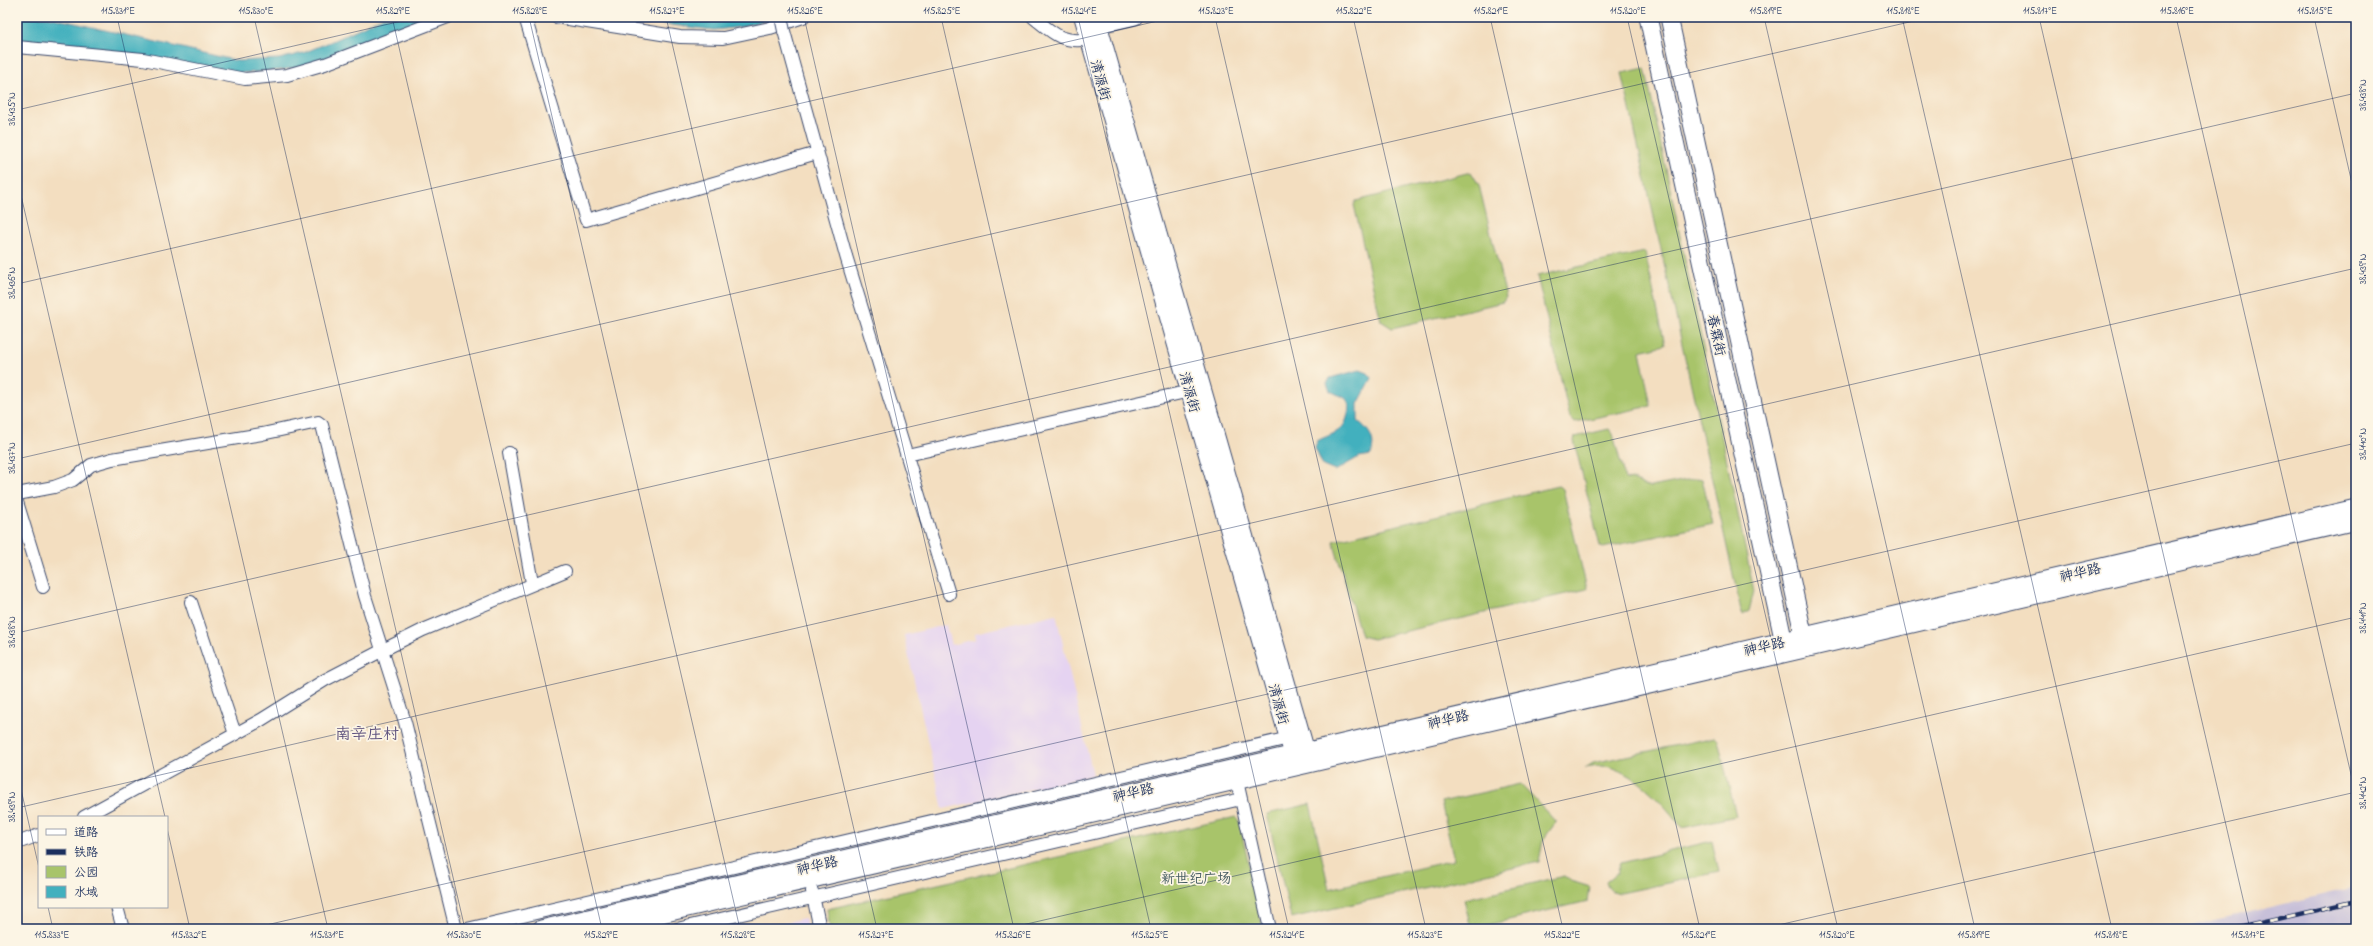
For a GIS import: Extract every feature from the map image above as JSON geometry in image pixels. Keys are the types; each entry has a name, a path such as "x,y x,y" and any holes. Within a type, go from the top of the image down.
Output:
{"main road":[{"name":"春霖街","path":"1648,17 1785,647"},
{"name":"春霖街","path":"1669,17 1805,643"},
{"name":"清源街","path":"1091,25 1190,391 1289,738 1302,759"},
{"name":"清源街","path":"1091,25 1302,759"},
{"name":"神华路","path":"1805,643 2356,508"},
{"name":"神华路","path":"540,929 1302,759 1785,647 2356,521"},
{"name":"神华路","path":"597,929 1238,781 1302,759"}],"street":[{"path":"17,47 143,59 245,79 267,78 325,64 448,17"},
{"path":"525,17 586,220 817,153"},
{"path":"556,17 680,37 723,38 770,28 803,17"},
{"path":"781,17 817,153 949,594"},
{"path":"1033,17 1058,37 1076,42 1091,25 1135,17"},
{"path":"907,455 1190,391"},
{"path":"17,494 54,487 73,480 91,465 112,459 262,434 318,422 322,425 365,596 405,722 456,929"},
{"path":"509,453 532,583"},
{"path":"17,502 43,587"},
{"path":"86,816 234,734 325,680 423,630 532,583 565,571"},
{"path":"191,602 234,734"},
{"path":"467,929 1289,738"},
{"path":"1238,781 1270,929"},
{"path":"677,929 1241,799"},
{"path":"17,844 38,836"},
{"path":"809,880 820,929"},
{"path":"117,908 123,929"}],"shaded area":[{"path":"1056,614 1093,775 943,809 904,635 946,625 951,645 976,639 975,633"},
{"path":"2356,887 2356,928 2353,929 2177,929"},
{"path":"805,918 807,929 757,929"}],"green space":[{"path":"1645,68 1754,591 1749,611 1742,615 1622,73"},
{"path":"1471,172 1479,185 1506,297 1503,302 1392,328 1381,321 1354,205 1356,201"},
{"path":"1645,252 1665,345 1640,351 1651,406 1575,422 1570,418 1537,276"},
{"path":"1609,429 1613,434 1625,479 1633,480 1651,487 1697,478 1702,479 1713,524 1603,548 1600,546 1574,441 1575,437"},
{"path":"1558,486 1563,489 1587,589 1373,639 1361,636 1333,541"},
{"path":"1715,737 1718,740 1736,816 1682,828 1668,810 1650,792 1631,777 1621,771 1607,766 1585,768 1593,763"},
{"path":"1520,784 1556,822 1543,840 1539,862 1291,918 1267,814 1310,804 1329,889 1454,860 1441,802"},
{"name":"新世纪广场","path":"1236,817 1239,821 1263,929 830,929 827,909"},
{"path":"1712,841 1719,872 1621,893 1611,890 1607,885 1606,882 1617,873 1621,863"},
{"path":"1564,876 1571,881 1590,887 1588,901 1471,929 1464,899"}],"water":[{"path":"17,17 49,17 238,61 279,59 303,53 383,17 426,17 354,48 310,64 283,70 237,73 17,41"},
{"path":"603,17 777,17 741,27 714,30"},
{"path":"1360,370 1368,373 1372,378 1358,404 1358,421 1366,428 1371,436 1373,444 1371,455 1359,457 1335,471 1323,466 1315,448 1317,441 1341,429 1346,420 1349,405 1345,398 1330,391 1327,384 1330,378"}],"railway":[{"path":"2234,929 2356,901"}],"district":[{"name":"南辛庄村","path":"367,733"}]}
